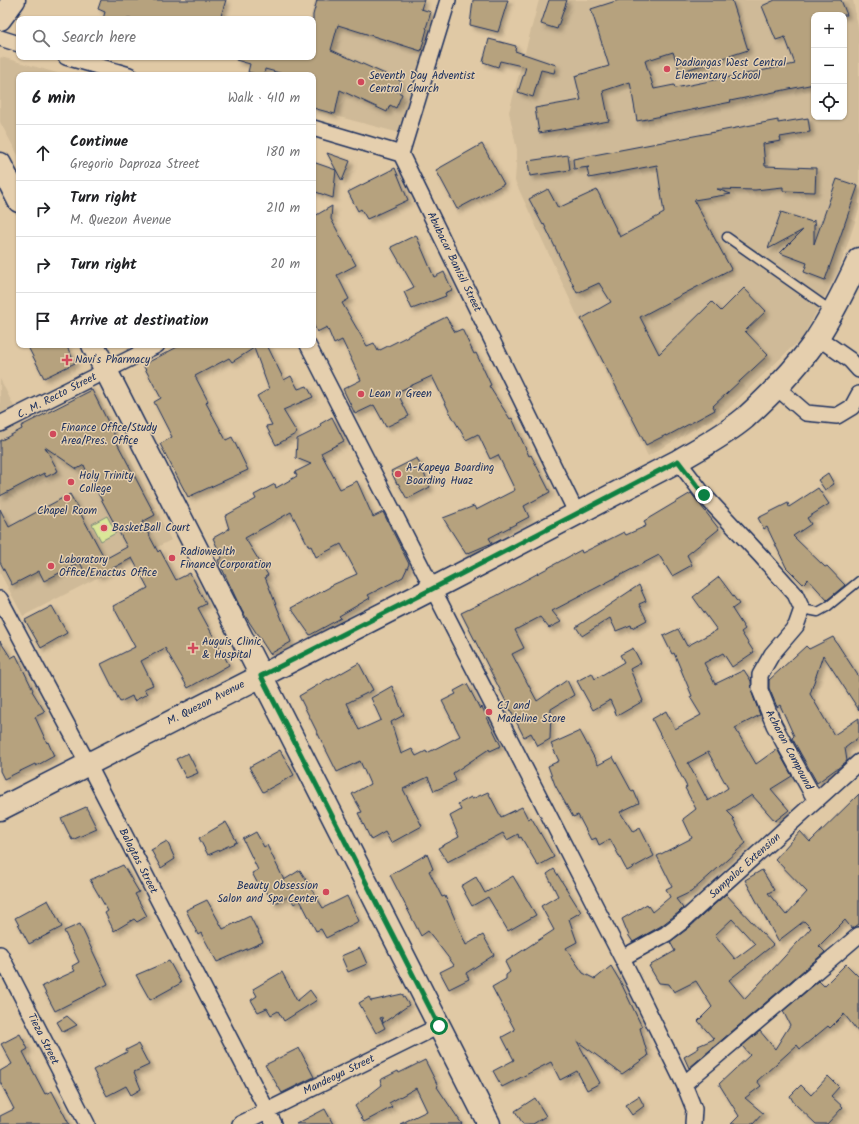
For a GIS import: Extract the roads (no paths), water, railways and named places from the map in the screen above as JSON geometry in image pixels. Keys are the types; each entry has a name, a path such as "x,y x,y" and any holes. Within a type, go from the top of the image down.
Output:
{"street":[{"path":"0,19 14,0"},
{"path":"316,129 401,154 448,0"},
{"path":"0,38 16,43"},
{"path":"76,60 118,72"},
{"name":"Abubacar Banisil Street","path":"401,154 577,514"},
{"path":"0,164 16,195"},
{"name":"M. Quezon Avenue","path":"0,809 577,514 678,461 714,439 744,418 799,362 817,337 832,312 859,259"},
{"path":"817,337 850,360 859,370"},
{"path":"94,348 489,1124"},
{"name":"C. M. Recto Street","path":"0,424 151,348"},
{"path":"310,348 622,958 684,1084 694,1109 694,1122"},
{"path":"776,387 806,413 830,416 837,416 852,407 859,394"},
{"path":"678,461 704,495 795,594 802,609"},
{"name":"Balagtas Street","path":"0,599 88,764 274,1124"},
{"name":"Acharon Compound","path":"802,609 796,626 772,654 760,675 760,690 774,725 816,801"},
{"name":"Sampaloc Extension","path":"622,958 666,934 684,920 859,762"},
{"path":"684,1084 859,936"},
{"name":"Tieza Street","path":"0,954 87,1124"},
{"name":"Mandeoya Street","path":"240,1124 439,1026"}],"lane":[{"path":"727,237 832,312"},
{"path":"802,609 818,612 827,607 859,581"}],"place":[{"name":"Dadiangas West Central Elementary School","path":"667,69"},
{"name":"Seventh Day Adventist Central Church","path":"361,82"},
{"name":"Navi's Pharmacy","path":"67,360"},
{"name":"Lean n Green","path":"361,394"},
{"name":"Finance Office/Study Area/Pres. Office","path":"53,434"},
{"name":"A-Kapeya Boarding Boarding Huaz","path":"398,474"},
{"name":"Holy Trinity College","path":"71,482"},
{"name":"Chapel Room","path":"67,498"},
{"name":"BasketBall Court","path":"104,528"},
{"name":"Radiowealth Finance Corporation","path":"172,558"},
{"name":"Laboratory Office/Enactus Office","path":"51,566"},
{"name":"Auguis Clinic & Hospital","path":"193,648"},
{"name":"CJ and Madeline Store","path":"489,712"},
{"name":"Beauty Obsession Salon and Spa Center","path":"326,892"}]}
